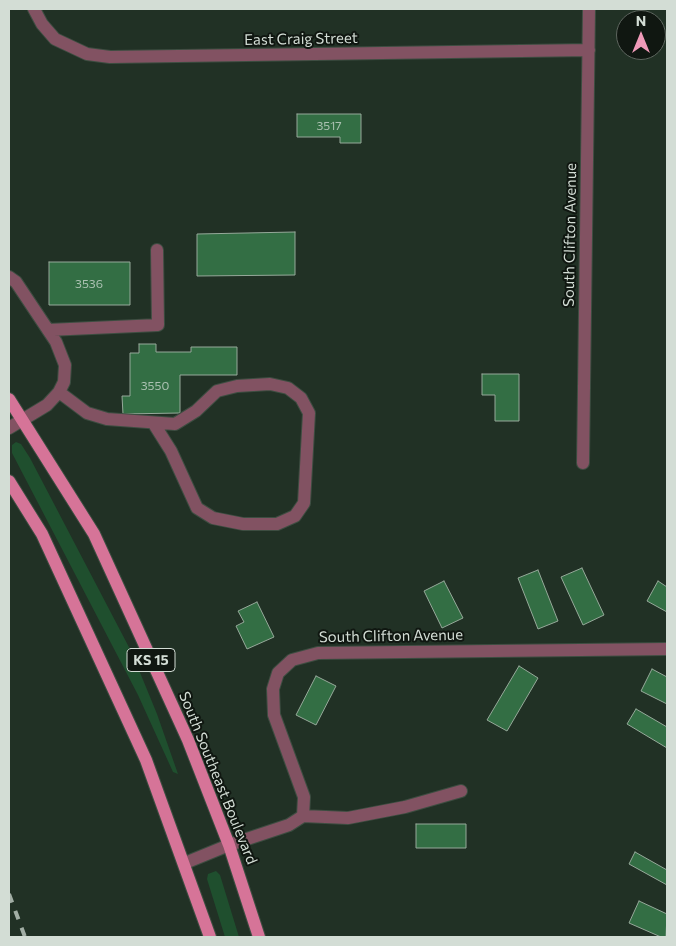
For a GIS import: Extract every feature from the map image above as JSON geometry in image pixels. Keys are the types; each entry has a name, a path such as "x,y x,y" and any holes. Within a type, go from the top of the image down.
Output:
{"main road":[{"name":"South Southeast Boulevard","path":"9,399 94,534 188,740 229,845 259,937"},
{"name":"KS 15","path":"9,481 42,534 146,760 210,937"}],"street":[{"name":"East Craig Street","path":"34,9 42,24 55,39 87,54 110,57 589,50"},
{"name":"South Clifton Avenue","path":"583,463 589,9"},
{"path":"48,330 158,325 157,250"},
{"path":"9,277 16,282 48,330 63,355 66,365 64,382 59,392 47,405 9,428"},
{"path":"59,392 87,413 107,418 154,424 175,424 196,411 217,391 237,386 270,384 288,388 301,398 309,413 304,503 295,516 277,524 243,524 213,518 197,508 170,451 154,424"},
{"name":"South Clifton Avenue","path":"303,816 304,797 274,715 273,689 278,673 292,660 318,653 667,649"},
{"path":"184,863 229,845 289,825 303,816 348,818 405,807 461,791"}],"green space":[{"path":"16,442 21,444 30,458 132,653 157,714 178,774 173,772 138,695 12,453 12,445"},
{"path":"216,871 220,875 239,937 225,937 207,879 208,874"}],"building":[{"path":"297,114 361,114 361,143 340,143 340,137 297,137"},
{"path":"295,232 295,275 197,276 197,234"},
{"path":"49,262 130,262 130,305 49,305"},
{"path":"139,344 156,344 156,352 191,352 191,347 237,347 237,375 180,375 180,413 123,414 122,396 130,396 130,353 139,353"},
{"path":"482,374 519,374 519,421 495,421 495,395 482,395"},
{"path":"582,568 604,615 583,625 561,577"},
{"path":"538,570 558,621 538,629 518,578"},
{"path":"444,581 463,618 442,628 424,591"},
{"path":"658,581 667,587 667,612 647,601"},
{"path":"257,602 274,637 247,649 236,626 244,622 238,611"},
{"path":"519,666 538,678 507,731 487,720"},
{"path":"652,669 667,677 667,704 641,691"},
{"path":"316,676 336,686 316,725 296,715"},
{"path":"636,709 667,727 667,748 627,724"},
{"path":"416,824 466,824 466,848 416,848"},
{"path":"635,852 667,870 667,885 629,864"},
{"path":"639,901 667,914 666,937 661,937 629,923"}],"railway":[{"path":"9,894 25,937"}]}
